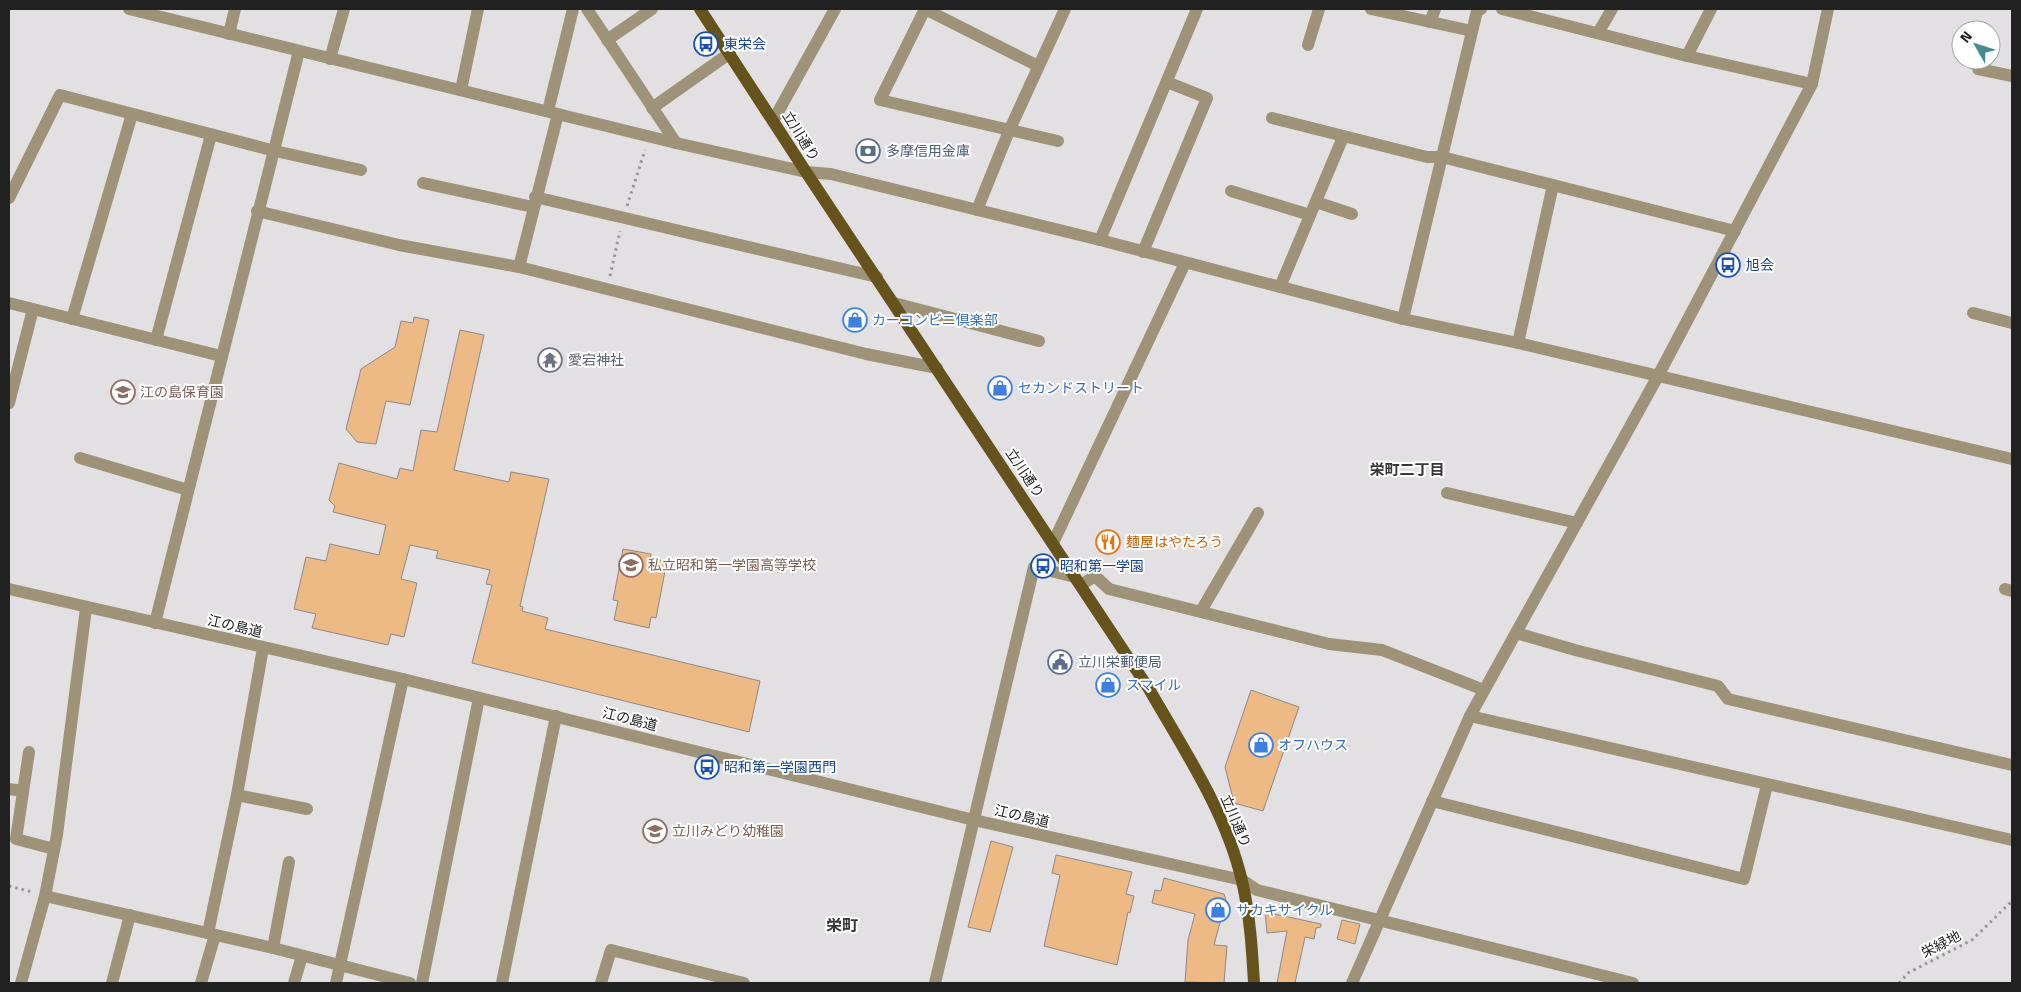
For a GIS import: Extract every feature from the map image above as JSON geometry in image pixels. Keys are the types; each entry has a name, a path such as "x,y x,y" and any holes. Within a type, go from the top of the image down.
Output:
{"main road":[{"name":"立川通り","path":"700,9 1149,689 1186,753 1230,840 1242,880 1250,925 1254,983"}],"street":[{"path":"129,9 167,14 229,34 676,143 806,172 831,174 1100,240 1403,319 1518,343 2012,459"},
{"path":"229,34 235,9"},
{"path":"330,59 344,9"},
{"path":"461,90 478,9"},
{"path":"519,267 553,112 573,9"},
{"path":"587,9 676,143"},
{"path":"607,40 652,9"},
{"path":"773,121 835,9"},
{"path":"1038,66 925,9 880,100 1058,141"},
{"path":"977,210 1009,130 1065,9"},
{"path":"1100,240 1197,9"},
{"path":"1308,45 1319,9"},
{"path":"1371,9 1472,31"},
{"path":"1430,22 1435,9"},
{"path":"1403,319 1477,11 1482,9"},
{"path":"1502,9 1687,56 1812,84"},
{"path":"1598,33 1612,9"},
{"path":"1687,56 1710,9"},
{"path":"1352,983 1470,716 1658,376 1812,84 1828,9"},
{"path":"155,623 257,211 275,151 299,51"},
{"path":"652,108 730,53"},
{"path":"1983,70 2012,76"},
{"path":"1143,252 1208,98 1167,82"},
{"path":"9,198 60,95 275,151 361,170"},
{"path":"72,319 132,114"},
{"path":"1272,118 1343,137 1427,157 1442,158 1735,231"},
{"path":"156,340 212,135"},
{"path":"1280,287 1343,137"},
{"path":"423,183 534,202 877,278"},
{"path":"1518,343 1553,185"},
{"path":"1231,191 1310,215"},
{"path":"1316,202 1352,214"},
{"path":"257,211 398,245 519,267 866,354 937,368"},
{"path":"1053,543 1185,263"},
{"path":"9,303 222,356"},
{"path":"894,304 1039,341"},
{"path":"9,403 33,309"},
{"path":"1973,313 2012,323"},
{"path":"80,458 188,490"},
{"path":"1447,493 1577,524"},
{"path":"1201,611 1258,513"},
{"path":"935,983 1034,568 1078,581 1095,576 1109,590 1201,611 1329,644 1382,650 1484,690"},
{"name":"江の島道","path":"9,589 556,716 974,820 1242,880 1257,890 1380,922 1633,983"},
{"path":"21,983 45,896 54,849 86,608"},
{"path":"1516,632 1575,650 1718,686 1728,699 2012,765"},
{"path":"201,983 263,648"},
{"path":"336,983 403,680"},
{"path":"422,983 479,698"},
{"path":"502,983 556,716"},
{"path":"1470,716 2012,840"},
{"path":"29,752 16,839 54,849"},
{"path":"1432,801 1744,879 1767,785"},
{"path":"9,789 23,791"},
{"path":"237,795 307,809"},
{"path":"273,948 289,862"},
{"path":"45,896 273,948 410,983"},
{"path":"112,983 130,915"},
{"path":"601,983 610,950 744,983"},
{"path":"294,983 302,956"}],"path":[{"path":"9,886 45,896"},
{"name":"栄緑地","path":"1899,983 1908,973 1972,940 2012,901"}],"building":[{"path":"414,317 429,320 410,405 386,401 376,444 357,442 346,429 361,369 395,347 401,321 413,323"},
{"path":"460,330 484,335 454,470 509,482 511,472 549,479 520,606 523,607 522,611 548,618 545,629 760,681 749,732 472,663 492,585 486,584 490,570 436,558 438,551 410,545 401,579 417,583 404,637 391,634 388,645 312,628 316,614 294,609 306,557 326,561 330,544 379,555 386,525 333,512 335,506 329,500 339,463 397,479 400,468 413,471 421,430 437,432"},
{"path":"623,549 651,554 650,559 667,561 656,618 651,617 649,628 614,620 618,601 613,600"},
{"path":"1251,690 1299,707 1263,811 1234,803 1225,767"},
{"path":"991,841 1013,847 990,932 968,927"},
{"path":"1056,855 1132,872 1126,894 1134,896 1130,913 1128,912 1117,965 1044,946 1060,875 1052,873"},
{"path":"1164,878 1224,894 1226,900 1214,945 1227,946 1224,983 1185,982 1188,940 1195,914 1152,903 1155,890 1161,891"},
{"path":"1265,912 1321,924 1321,927 1316,928 1314,939 1305,937 1295,983 1277,983 1287,931 1267,933"},
{"path":"1342,920 1360,924 1355,944 1337,939"}],"place":[{"name":"東栄会","path":"706,44"},
{"name":"多摩信用金庫","path":"868,151"},
{"name":"旭会","path":"1728,265"},
{"name":"カーコンビニ倶楽部","path":"855,320"},
{"name":"愛宕神社","path":"550,360"},
{"name":"セカンドストリート","path":"1000,388"},
{"name":"江の島保育園","path":"123,392"},
{"name":"麺屋はやたろう","path":"1108,542"},
{"name":"私立昭和第一学園高等学校","path":"631,565"},
{"name":"昭和第一学園","path":"1043,566"},
{"name":"立川栄郵便局","path":"1060,662"},
{"name":"スマイル","path":"1108,685"},
{"name":"オフハウス","path":"1261,745"},
{"name":"昭和第一学園西門","path":"707,767"},
{"name":"立川みどり幼稚園","path":"655,831"},
{"name":"サカキサイクル","path":"1218,910"}],"district":[{"name":"栄町二丁目","path":"1407,470"},
{"name":"栄町","path":"842,925"}]}
